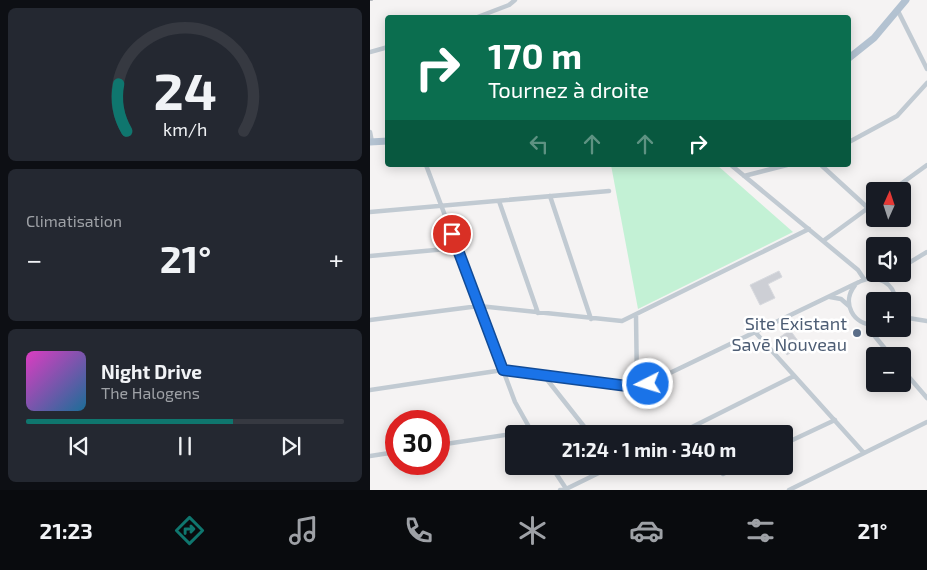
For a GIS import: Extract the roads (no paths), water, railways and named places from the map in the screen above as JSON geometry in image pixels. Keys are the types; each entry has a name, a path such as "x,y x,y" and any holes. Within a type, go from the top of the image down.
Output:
{"main road":[{"path":"851,56 874,38 906,0"},
{"path":"371,142 385,141"}],"street":[{"path":"483,15 509,5 515,0"},
{"path":"898,11 927,69"},
{"path":"370,52 385,48"},
{"path":"851,141 897,116 927,83"},
{"path":"370,132 371,142"},
{"path":"903,182 927,165"},
{"path":"427,167 515,402 528,425"},
{"path":"733,167 858,270 862,281"},
{"path":"744,176 779,167"},
{"path":"823,167 866,206"},
{"path":"370,212 609,191"},
{"path":"550,196 591,319"},
{"path":"499,201 538,313"},
{"path":"823,241 866,209"},
{"path":"370,320 479,306 622,322 808,229"},
{"path":"370,256 457,248"},
{"path":"911,262 927,252"},
{"path":"370,390 503,370 545,377 637,386 648,384 866,280"},
{"path":"849,306 851,292 862,281"},
{"path":"886,282 893,292"},
{"path":"829,297 841,299 849,306 852,314 859,321 866,323"},
{"path":"636,316 637,386"},
{"path":"911,318 927,321"},
{"path":"755,332 864,453"},
{"path":"875,337 884,347"},
{"path":"696,425 794,376"},
{"path":"545,377 583,425"},
{"path":"911,379 927,398"},
{"path":"793,440 835,420"},
{"path":"789,490 927,422"},
{"path":"450,443 505,436"},
{"path":"370,456 385,454"},
{"path":"557,475 567,490"},
{"path":"560,490 567,490 595,475"}],"place":[{"name":"Site Existant Savē Nouveau","path":"857,333"}]}
